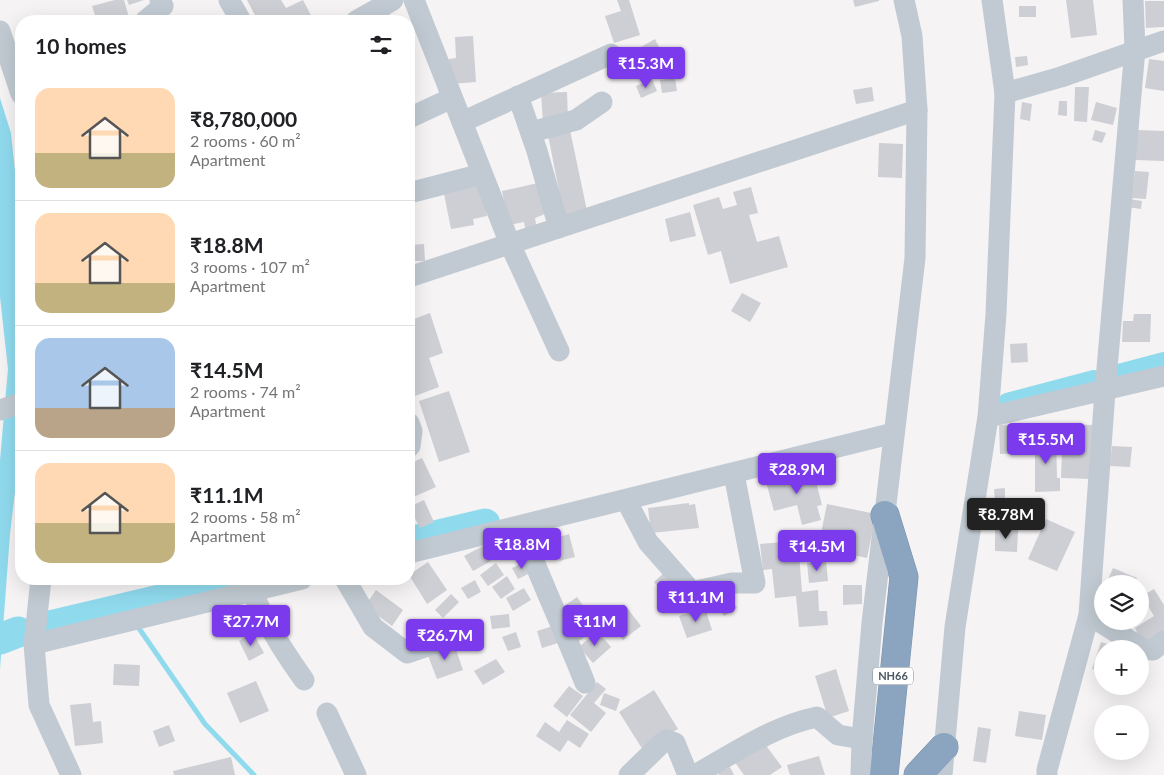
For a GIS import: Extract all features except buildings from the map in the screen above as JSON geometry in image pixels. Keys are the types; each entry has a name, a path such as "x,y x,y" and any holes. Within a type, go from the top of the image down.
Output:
{"highway":[{"name":"NH66","path":"884,775 904,577 885,514"},
{"path":"918,775 944,747"}],"street":[{"path":"152,15 163,6 160,0"},
{"path":"229,0 238,15"},
{"path":"367,15 393,0"},
{"path":"414,0 510,244 559,351"},
{"path":"862,775 862,739 872,623 915,258 917,110 912,36 904,0"},
{"path":"942,775 955,627 988,418 996,314 1005,93 992,0"},
{"path":"1047,775 1090,615 1105,391 1135,50 1134,0"},
{"path":"0,31 15,58"},
{"path":"1005,93 1164,41"},
{"path":"462,122 611,54"},
{"path":"518,96 531,132 559,228"},
{"path":"415,115 452,98"},
{"path":"531,132 576,120 602,102"},
{"path":"415,275 917,110"},
{"path":"415,191 482,174"},
{"path":"988,418 1164,376"},
{"path":"0,410 15,405"},
{"path":"415,552 894,433"},
{"path":"626,500 648,542 692,592 732,583 755,583 734,474"},
{"path":"520,526 541,582 563,628 584,683"},
{"path":"40,585 34,644 39,706 71,775"},
{"path":"34,644 277,585"},
{"path":"348,585 373,628 407,653 460,636"},
{"path":"252,591 261,612 304,680"},
{"path":"1090,615 1143,649 1153,650 1164,641"},
{"path":"327,714 356,775"},
{"path":"694,775 767,734 797,721 817,717 838,734 862,739"},
{"path":"629,775 666,740 675,743 688,775"}],"water":[{"path":"0,98 11,133 15,171 15,492 0,669 0,460 8,369 0,297"}],"waterway":[{"path":"1115,374 1164,361"},
{"path":"1007,402 1094,379"},
{"path":"415,541 485,524"},
{"path":"41,628 223,585"},
{"path":"119,608 125,612"},
{"path":"136,624 205,724 254,775"},
{"path":"0,639 18,632"}]}
